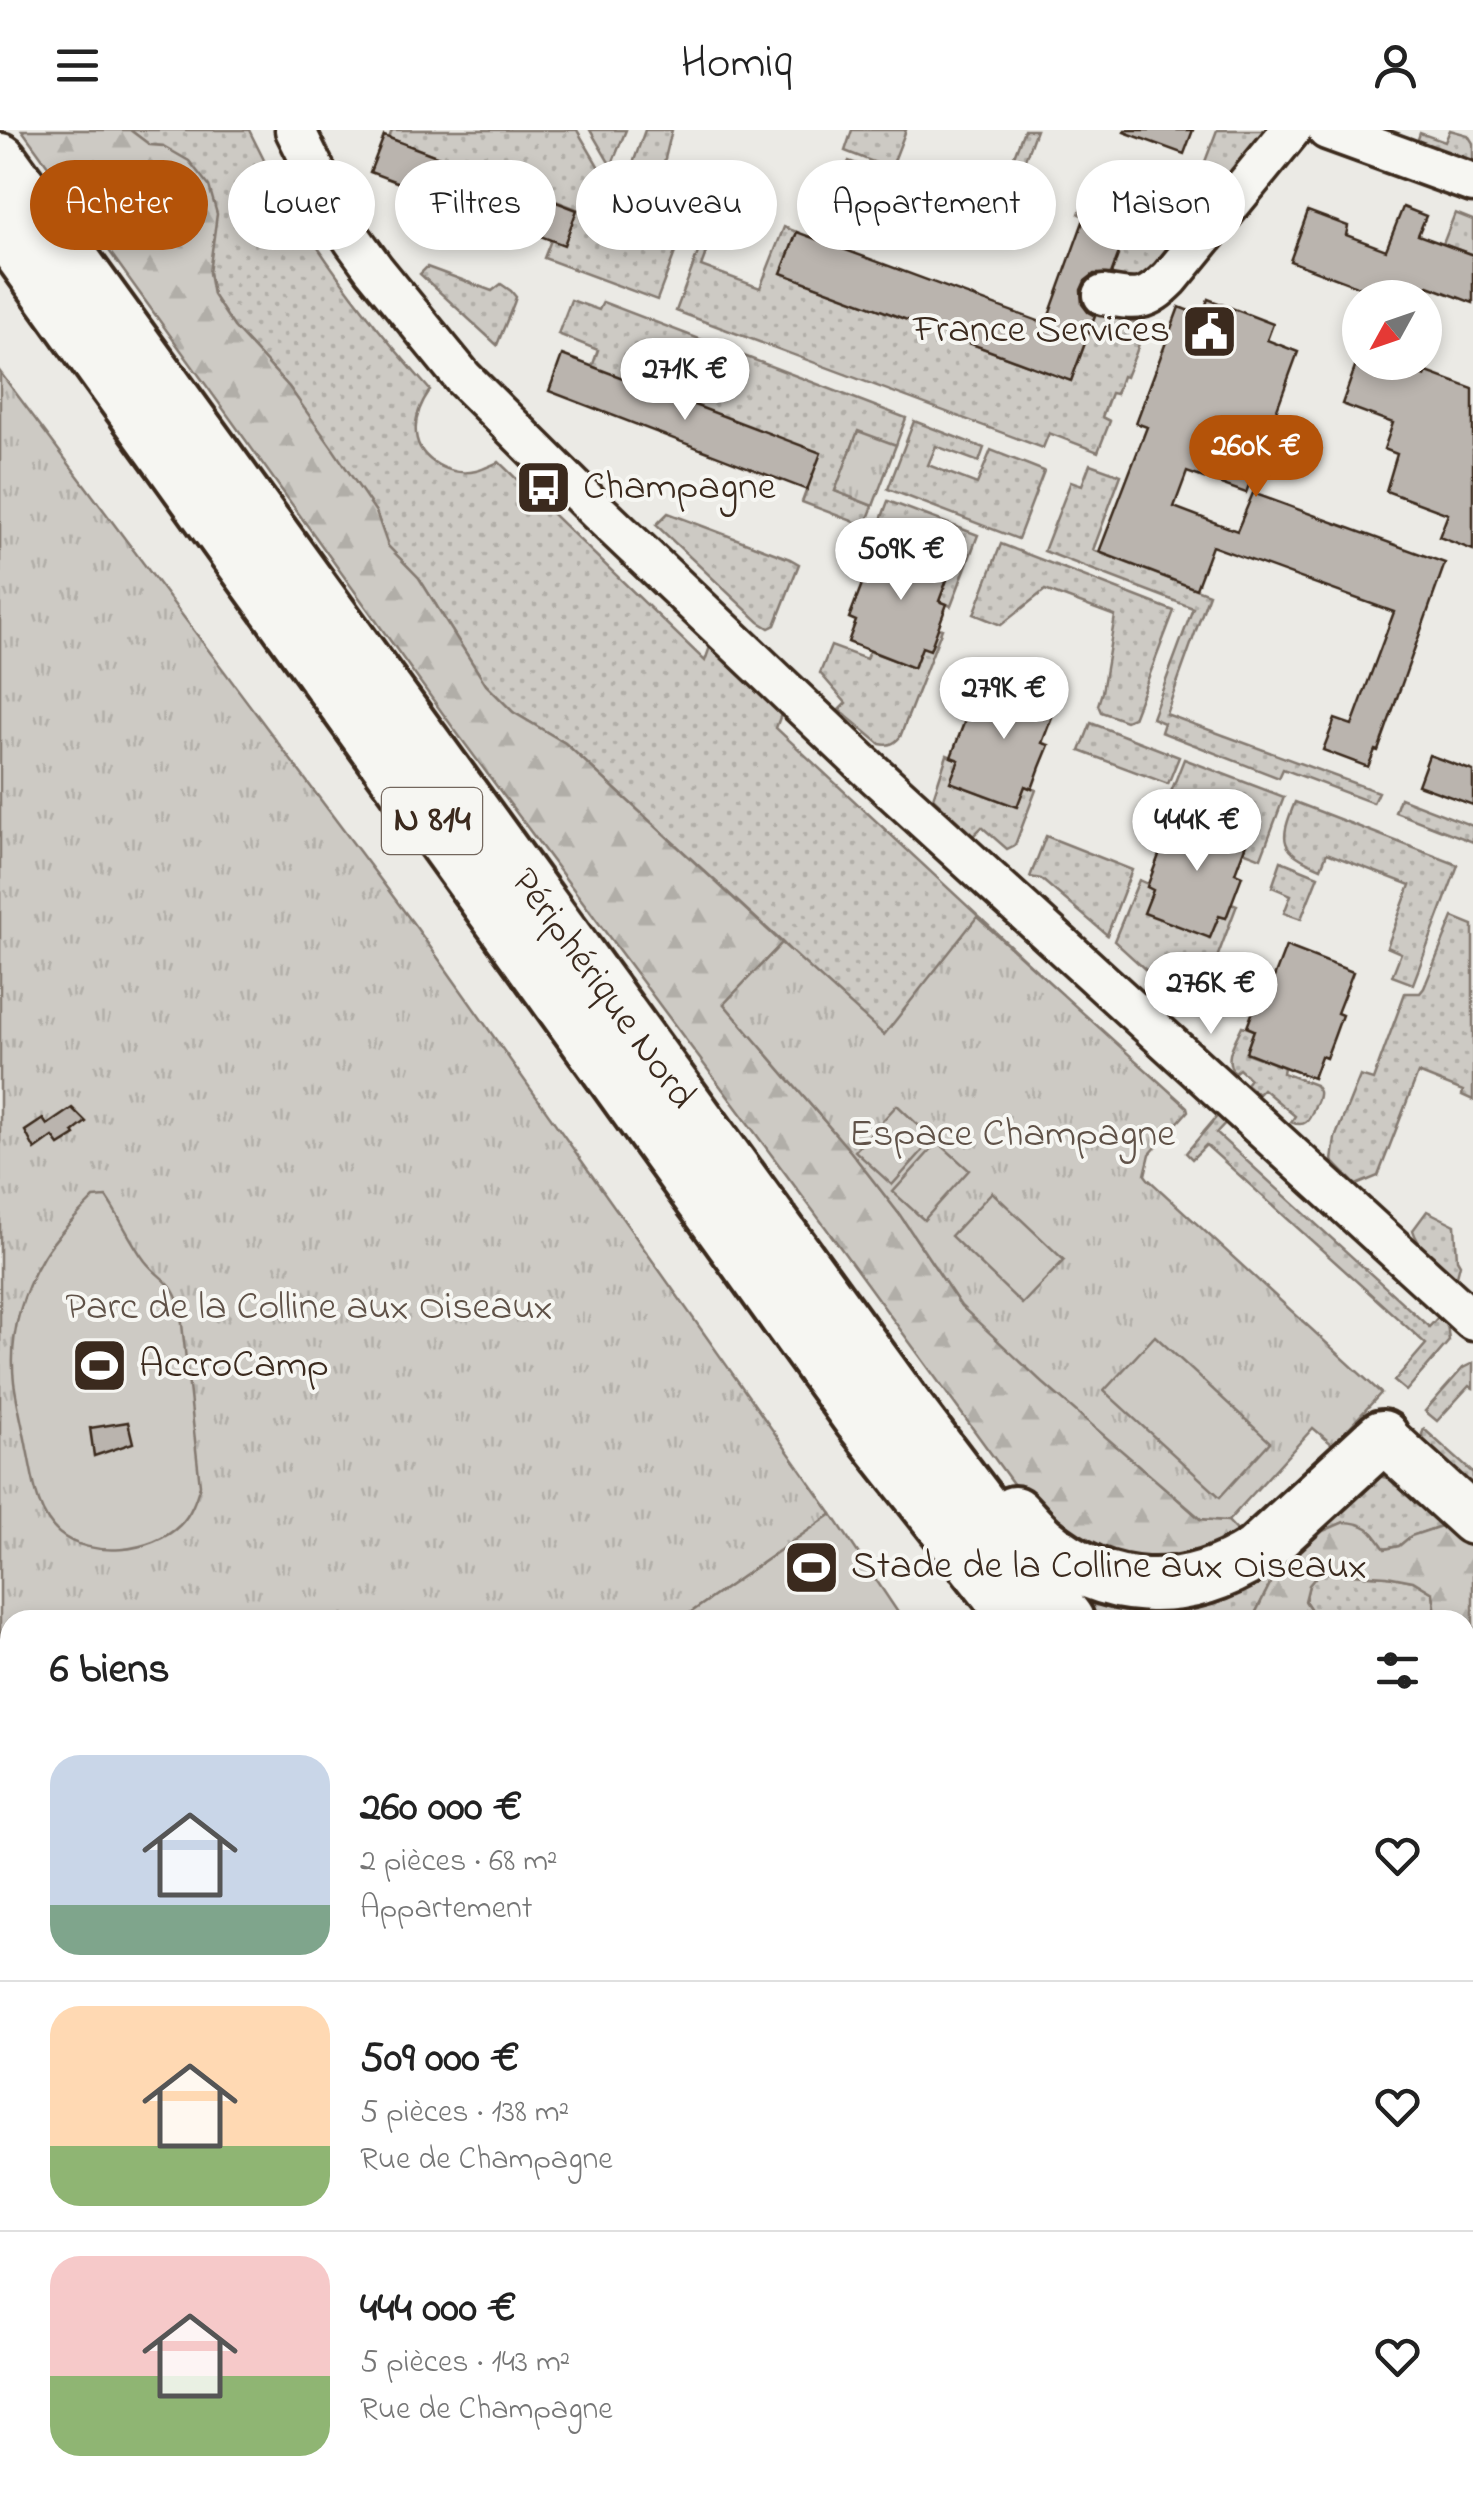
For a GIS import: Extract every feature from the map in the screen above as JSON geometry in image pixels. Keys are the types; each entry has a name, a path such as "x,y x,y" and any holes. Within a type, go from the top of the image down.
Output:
{"highway":[{"name":"Périphérique Nord","path":"0,160 884,1414 1012,1610"},
{"name":"Périphérique Nord","path":"0,224 884,1414 1058,1610"},
{"path":"884,1414 956,1441 1004,1502 1042,1542 1079,1566 1101,1576 1154,1587 1206,1579 1256,1553 1382,1437"},
{"path":"884,1414 977,1610"}],"main road":[{"path":"1382,1437 1473,1520"}],"street":[{"path":"295,130 353,240 474,390 860,762 1473,1321"},
{"path":"1103,294 1138,298 1156,292 1291,130"},
{"path":"1327,130 1473,183"}],"green space":[{"path":"22,130 130,130 150,145 163,146 187,160 44,160"},
{"path":"130,130 249,130 264,160 228,160 228,250 320,250 361,308 430,390 419,410 416,428 423,452 438,465 457,472 479,470 499,462 705,661 712,641 783,709 776,728 1062,994 951,1116 782,942 565,743 513,712 486,685 419,578 388,546 376,512 289,387 234,327 213,295 201,250 208,250 208,160 168,160 163,146 150,145"},
{"path":"392,130 577,130 595,160 576,160 576,209 556,201 556,160 447,160 389,138"},
{"path":"590,130 626,130 614,160 607,160"},
{"path":"645,130 672,130 665,160 634,160"},
{"path":"852,130 906,130 894,160 868,160 845,151"},
{"path":"1024,130 1036,130 1025,160 1013,160"},
{"path":"1217,130 1264,130 1241,160 1206,160"},
{"path":"1450,130 1468,135 1473,143 1473,164 1416,145 1420,133 1445,142"},
{"path":"208,185 217,214 209,273 213,295 234,327 289,387 333,449 376,512 388,546 419,578 486,685 513,712 565,743 782,943 724,1004 851,1152 900,1215 961,1306 1200,1519 1228,1521 1243,1537 1185,1564 1102,1553 1025,1500 454,729 109,250 208,250"},
{"path":"576,212 576,250 676,250 657,300 544,258 547,250 556,250 556,242 564,244"},
{"path":"1455,213 1473,220 1473,255 1443,244"},
{"path":"784,227 797,232 782,273 1071,381 1098,308 1137,323 1140,336 1126,377 1122,376 1116,394 1111,393 1102,417 1110,421 1098,452 1049,433 1043,448 676,311 699,250 707,250 701,266 760,288"},
{"path":"1119,250 1170,250 1143,285 1108,281"},
{"path":"427,267 492,291 501,284 511,291 516,297 497,345 420,274"},
{"path":"571,300 599,310 603,302 906,418 896,445 858,432 835,491 873,506 865,526 802,502 820,454 592,367 598,350 558,334"},
{"name":"Parc de la Colline aux Oiseaux","path":"0,372 416,927 832,1514 694,1610 0,1610"},
{"path":"914,421 984,448 979,462 936,446 928,465 977,484 991,450 1044,471 1018,539 888,489"},
{"path":"858,431 896,445 873,506 835,491"},
{"path":"1090,464 1121,475 1093,550 1209,594 1166,714 1378,792 1373,803 1283,769 1279,778 1161,732 1164,723 1152,718 1193,608 1044,551 1071,481 1082,485"},
{"path":"888,501 978,535 951,606 939,601 953,561 888,537 880,556 869,552"},
{"path":"668,513 799,564 775,625 769,628 759,622 656,525"},
{"path":"1001,544 1174,611 1133,718 1126,721 1101,712 1098,705 1115,616 1045,590 1001,625 974,614"},
{"path":"938,628 942,629 900,737 891,744 880,744 839,710 846,703 820,673 831,646 866,659 869,651 914,667 922,647"},
{"path":"1091,723 1179,757 1168,784 1080,751"},
{"path":"947,755 959,760 951,782 1016,807 1025,786 1036,790 1015,845 1007,849 982,827 973,836 933,798"},
{"path":"1184,759 1284,797 1261,858 1243,851 1250,833 1184,808 1188,798 1171,792"},
{"path":"1400,798 1473,826 1473,842 1395,812"},
{"path":"1295,802 1458,865 1413,984 1392,976 1401,953 1387,947 1410,885 1327,853 1321,868 1297,856 1285,836"},
{"path":"1046,836 1132,870 1107,935 1041,879 1030,877"},
{"path":"1281,861 1318,876 1301,919 1284,913 1291,895 1272,887"},
{"path":"1139,880 1209,938 1219,916 1226,918 1232,903 1237,905 1201,1000 1191,1005 1183,1004 1114,941"},
{"name":"Espace Champagne","path":"977,917 1187,1107 1188,1111 1150,1154 1145,1175 1148,1179 1381,1393 1333,1445 1313,1428 1228,1521 1201,1519 1043,1383 961,1306 900,1215 851,1152 724,1004 782,943 884,1035"},
{"path":"1453,917 1473,925 1473,1100 1462,1095 1463,1091 1418,1073 1378,1176 1356,1185 1332,1161 1335,1138 1360,1076 1373,1080 1405,993 1420,993 1424,988"},
{"path":"1242,1026 1254,1030 1246,1053 1284,1067 1283,1073 1315,1085 1319,1091 1306,1122 1291,1122 1295,1116 1263,1089 1258,1094 1246,1084 1250,1079 1239,1069 1234,1073 1230,1055"},
{"path":"897,1105 933,1139 892,1185 855,1151"},
{"path":"1220,1113 1229,1119 1216,1133 1429,1327 1441,1314 1447,1322 1449,1341 1406,1391 1394,1381 1426,1344 1206,1145 1192,1159 1186,1153"},
{"path":"938,1142 969,1170 924,1220 893,1192"},
{"path":"992,1192 1064,1260 1022,1304 951,1236"},
{"name":"AccroCamp","path":"106,1197 140,1253 169,1285 180,1306 200,1485 180,1525 154,1542 121,1549 87,1547 72,1541 59,1533 45,1515 34,1483 13,1366 18,1317 43,1257 94,1198"},
{"path":"1427,1211 1455,1225 1460,1264 1456,1280 1431,1257 1413,1230"},
{"path":"1155,1336 1270,1442 1220,1497 1104,1391"},
{"path":"1473,1363 1473,1388 1469,1386 1437,1421 1425,1411 1463,1368"},
{"path":"1424,1429 1473,1473 1473,1492 1423,1444"},
{"path":"1368,1475 1402,1485 1447,1524 1385,1549 1373,1533 1344,1522 1324,1531 1276,1572 1257,1610 1085,1610 1066,1587 1117,1596"},
{"name":"Stade de la Colline aux Oiseaux","path":"832,1514 896,1610 694,1610"},
{"path":"1344,1522 1359,1524 1369,1529 1385,1549 1447,1524 1473,1548 1473,1610 1436,1610 1433,1593 1413,1581 1320,1572 1309,1585 1305,1601 1311,1610 1257,1610 1276,1572 1323,1531"},
{"path":"1319,1572 1388,1576 1413,1581 1433,1593 1436,1610 1311,1610 1305,1601 1309,1585"}],"building":[{"path":"1125,130 1193,130 1184,154"},
{"path":"384,136 447,160 395,160 395,181 375,174 375,160"},
{"path":"556,202 576,210 564,245 556,242"},
{"path":"1403,207 1426,216 1418,235 1473,255 1473,303 1442,291 1442,280 1342,281 1290,261 1308,211 1348,226 1346,235 1386,250"},
{"path":"797,232 797,250 846,250 1046,324 1076,241 1076,250 1120,250 1111,274 1094,274 1081,290 1082,304 1095,316 1071,381 781,273"},
{"path":"1208,299 1273,324 1267,340 1298,352 1246,493 1187,472 1174,507 1237,531 1253,493 1445,563 1378,751 1375,750 1368,767 1323,750 1335,719 1352,725 1394,612 1212,546 1196,589 1099,552 1147,427 1136,423 1179,307 1202,316"},
{"path":"562,355 821,453 807,490 549,391"},
{"path":"1442,378 1473,389 1473,550 1439,537 1448,514 1386,491 1397,454 1384,449 1393,423 1342,404 1351,380"},
{"path":"888,536 954,561 939,601 947,604 930,650 922,647 914,668 848,642 856,621 849,618 865,576 872,578"},
{"path":"990,675 1058,701 1042,743 1049,745 1032,789 1025,786 1017,807 950,782 959,760 951,757 967,715 974,718"},
{"path":"1429,755 1473,771 1473,805 1418,785"},
{"path":"1184,808 1250,833 1235,873 1242,876 1226,918 1219,916 1210,938 1144,913 1153,890 1147,887 1162,847 1168,849"},
{"path":"1286,946 1353,972 1337,1013 1342,1015 1334,1037 1313,1078 1246,1052 1254,1030 1247,1027 1262,986 1270,988"},
{"path":"72,1108 86,1122 73,1132 75,1135 59,1145 53,1137 35,1150 25,1131 43,1119 47,1125"},
{"path":"128,1422 133,1443 94,1456 90,1428"}],"place":[{"name":"France Services","path":"1209,331"},
{"name":"Champagne","path":"544,488"},
{"name":"AccroCamp","path":"100,1366"},
{"name":"Stade de la Colline aux Oiseaux","path":"812,1567"}]}
